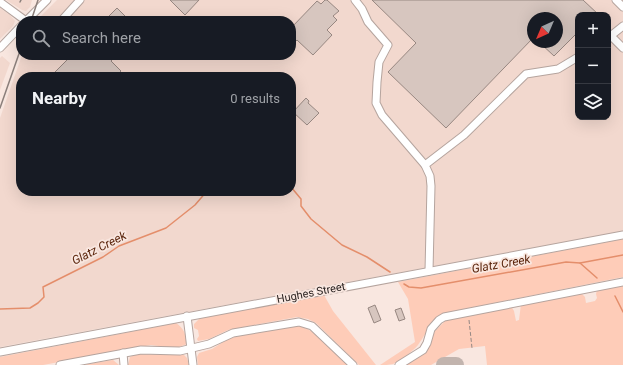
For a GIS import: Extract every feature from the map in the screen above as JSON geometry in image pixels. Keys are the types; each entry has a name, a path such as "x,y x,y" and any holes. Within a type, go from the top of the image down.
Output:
{"street":[{"path":"31,16 47,0"},
{"path":"66,16 80,0"},
{"path":"355,0 362,9 368,22 388,45 380,62 376,103 382,115 425,165 430,176 429,271"},
{"path":"616,0 623,7"},
{"path":"0,2 19,16"},
{"path":"611,35 623,26"},
{"path":"0,48 16,31"},
{"path":"611,39 623,48"},
{"path":"425,165 464,135 526,74 558,69 575,59"},
{"name":"Hughes Street","path":"0,352 623,234"},
{"path":"399,365 423,350 427,343 431,329 439,320 450,314 623,282"},
{"path":"187,316 193,365"},
{"path":"60,365 141,350 174,351 191,349 209,344 233,333 299,322 312,326 353,365"},
{"path":"123,353 124,365"}],"path":[{"path":"468,311 472,348"}],"shaded area":[{"path":"6,0 32,0 30,7 26,11"},
{"path":"57,0 623,0 623,231 0,347 0,118 16,72 16,196 296,196 296,72 16,72 20,60 296,60 296,16 41,16"},
{"path":"0,8 10,15 15,21 13,26 0,39"},
{"path":"2,56 10,63 0,90 0,58"},
{"path":"623,239 623,277 444,313 435,320 418,345 410,353 393,364 380,365 415,342 408,299 398,282"},
{"path":"623,285 623,365 487,365 485,346 459,349 431,365 405,365 424,353 435,331 449,319 511,306 514,311 516,321 519,320 521,304 581,293 585,297 586,303 595,301 597,298 597,290"},
{"path":"324,295 333,311 376,365 359,365 316,323 308,319 297,317 228,330 209,339 198,341 197,339 199,336 198,330 194,328 194,324 200,318"},
{"path":"176,323 184,332 187,344 179,347 173,348 151,345 43,365 0,365 0,357"},
{"path":"297,326 311,331 318,336 348,365 198,365 197,357 199,353 212,349 228,339"},
{"path":"137,354 184,355 187,358 189,365 128,365 130,357"},
{"path":"113,360 119,365 82,365"}],"building":[{"path":"170,0 199,0 185,15"},
{"path":"327,0 339,11 333,16 337,20 327,30 332,35 313,55 297,40 296,41 296,23 317,1 321,4"},
{"path":"372,0 583,0 596,12 575,12 575,35 563,47 563,12 527,12 527,44 446,128 388,72 416,43"},
{"path":"117,8 125,16 109,16"},
{"path":"545,48 562,48 554,56"},
{"path":"67,60 112,60 111,61 121,71 120,72 55,72"},
{"path":"306,98 309,101 308,103 319,113 307,125 296,115 296,109"},
{"path":"375,305 381,320 374,323 368,308"},
{"path":"401,308 405,319 399,321 395,310"}],"waterway":[{"name":"Glatz Creek","path":"296,193 301,199 301,206 311,219 342,245 367,257 390,272"},
{"name":"Glatz Creek","path":"0,309 30,308 44,297 43,287 103,257 119,246 166,228 195,205 203,196"},
{"path":"580,263 623,255"},
{"name":"Glatz Creek","path":"404,284 409,287 421,288 566,262 580,263 597,278"},
{"name":"Glatz Creek","path":"615,296 623,312"}],"taxiway":[{"path":"444,365 456,365"}],"railway":[{"path":"33,16 38,0"},
{"path":"0,108 17,60"}]}
